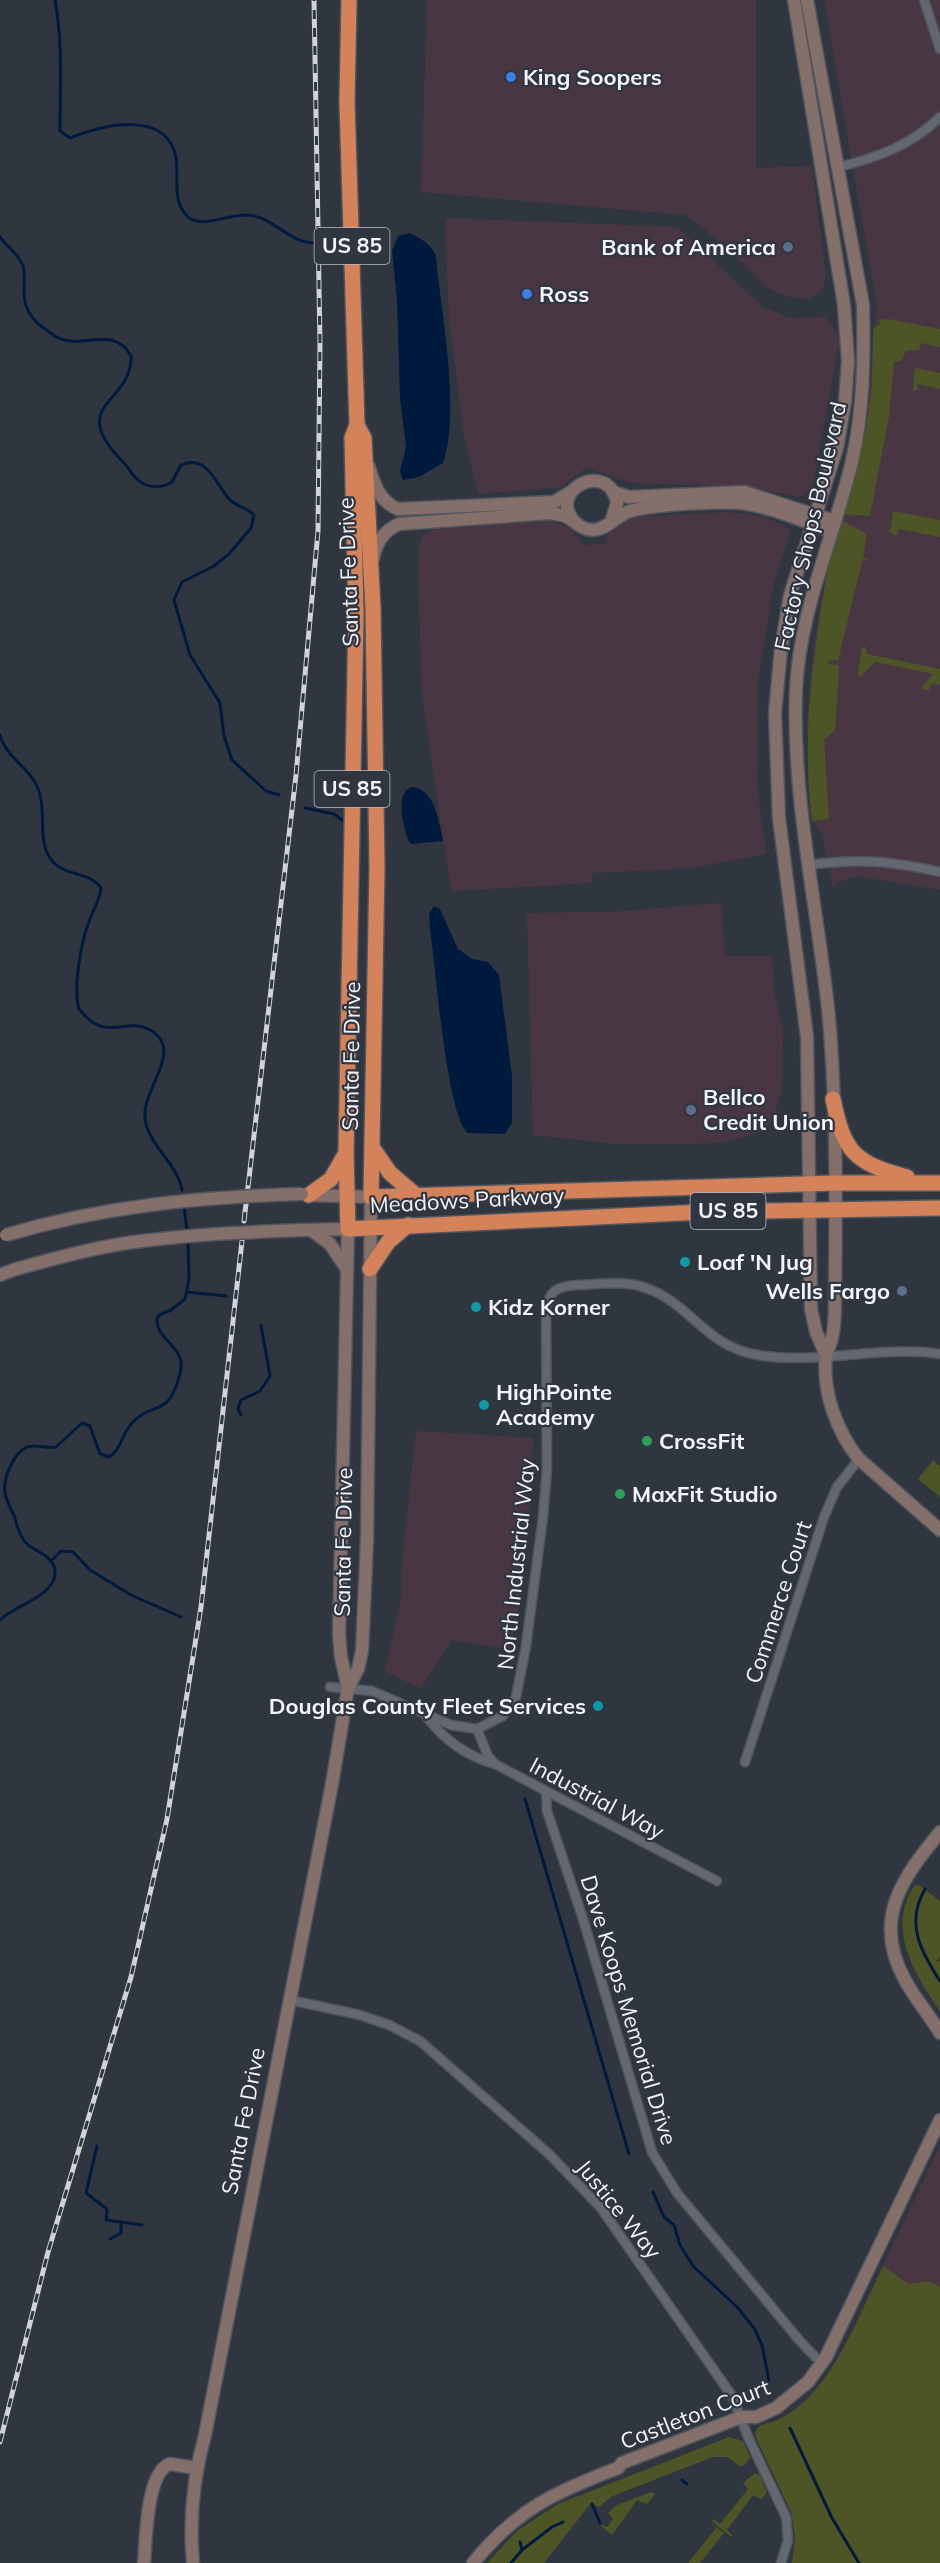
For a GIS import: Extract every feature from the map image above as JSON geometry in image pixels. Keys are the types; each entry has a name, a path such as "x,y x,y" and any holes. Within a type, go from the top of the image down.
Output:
{"highway":[{"name":"Santa Fe Drive","path":"348,1229 346,1153 356,614 352,438 357,426 347,102 350,0"},
{"name":"Santa Fe Drive","path":"357,426 364,438 371,575 377,867 371,1197"},
{"path":"832,1099 842,1138 860,1158 885,1171 937,1183"},
{"path":"371,1145 390,1173 418,1197"},
{"path":"306,1195 331,1179 346,1153"},
{"name":"Meadows Parkway","path":"371,1197 809,1183 937,1183"},
{"name":"Meadows Parkway","path":"348,1229 836,1208 940,1208"},
{"path":"370,1269 388,1242 408,1225"}],"main road":[{"name":"Factory Shops Boulevard","path":"794,0 821,157 848,341 847,382 842,424 833,463 797,567 784,625 777,683 775,748 779,818 807,1036 811,1309 816,1332 826,1355"},
{"name":"Factory Shops Boulevard","path":"807,0 863,305 864,357 856,442 805,627 796,687 798,794 829,1020 836,1208 834,1328 826,1355"},
{"path":"365,454 381,495 386,502 398,509 554,502 581,483 592,481 602,483 613,492 629,497 744,492 832,526"},
{"path":"571,492 568,504 573,521"},
{"path":"612,519 617,508 613,492"},
{"path":"371,575 380,539 388,530 399,524 550,513 566,516 582,527 595,530 629,510 734,503 814,519"},
{"name":"Meadows Parkway","path":"3,1236 69,1218 123,1207 208,1198 306,1195 371,1197"},
{"name":"Santa Fe Drive","path":"193,2563 190,2524 196,2468 333,1784 348,1688 361,1661 364,1632 371,1197"},
{"name":"Meadows Parkway","path":"0,1275 75,1253 140,1241 193,1235 348,1229"},
{"name":"Santa Fe Drive","path":"348,1229 339,1634 341,1657 348,1688"},
{"path":"308,1230 330,1244 347,1269"},
{"path":"826,1355 830,1398 844,1439 860,1459 940,1530"},
{"path":"940,1832 902,1882 893,1907 891,1924 892,1944 900,1971 940,2033"},
{"name":"Castleton Court","path":"473,2563 507,2525 544,2499 618,2468 622,2463 741,2417 756,2417 782,2404 803,2388 822,2364 940,2120"},
{"path":"144,2563 153,2486 158,2473 170,2464 196,2468"}],"street":[{"path":"924,0 940,49"},
{"path":"838,166 874,159 930,127 940,117"},
{"path":"809,865 863,859 895,862 940,872"},
{"name":"North Industrial Way","path":"477,1730 503,1716 516,1697 521,1683 543,1517 547,1469 546,1312 551,1292 566,1286 610,1283 642,1286 666,1298 711,1336 735,1350 775,1357 826,1355"},
{"path":"826,1355 897,1351 940,1354"},
{"name":"Commerce Court","path":"745,1762 824,1516 837,1487 860,1459"},
{"path":"330,1688 372,1691 451,1725 477,1730"},
{"path":"424,1714 453,1745 480,1760 495,1764"},
{"name":"Industrial Way","path":"477,1730 495,1764 717,1881"},
{"name":"Dave Koops Memorial Drive","path":"546,1791 546,1811 583,1919 652,2152 677,2193 800,2342 822,2364"},
{"name":"Justice Way","path":"290,2000 360,2015 412,2036 458,2071 578,2182 623,2236 718,2374 741,2417 748,2437 786,2517 788,2540 781,2563"}],"shaded area":[{"path":"427,0 756,0 756,168 812,166 826,279 821,291 808,299 789,297 769,289 725,245 686,215 421,192"},
{"path":"824,0 940,0 940,890 856,876 838,882 833,888 822,835 812,821 807,726 813,650 827,568 852,488 866,429 877,307"},
{"path":"445,218 677,227 763,307 790,318 825,317 840,338 812,490 799,497 750,487 632,483 586,468 561,487 478,494 464,435 449,318"},
{"path":"727,512 765,517 791,529 772,591 758,681 757,784 766,854 691,868 592,873 591,883 451,891 422,695 418,571 419,544 424,535 431,530 453,527 547,520 570,528 583,545 605,544 608,534 632,517"},
{"path":"721,903 725,956 772,956 774,992 783,1032 782,1089 774,1116 765,1131 721,1143 675,1144 616,1144 533,1135 527,913 611,912"},
{"path":"416,1431 533,1438 532,1478 520,1601 510,1649 451,1640 421,1689 385,1671 401,1600 402,1562"},
{"path":"940,2146 940,2287 928,2281 909,2284 883,2266"}],"green space":[{"path":"889,319 940,329 940,347 921,343 919,350 906,351 901,361 894,362 889,416 870,516 843,514 866,429 872,386 873,329 880,324 879,320"},
{"path":"915,368 940,373 940,389 918,384 917,390 913,391"},
{"path":"893,511 940,520 940,537 899,529 897,535 893,535 890,532"},
{"path":"841,520 867,534 863,557 869,560 862,561 838,661 829,660 828,664 838,665 839,671 835,730 824,740 829,819 812,821 808,758 810,695 825,587"},
{"path":"865,646 867,654 940,669 940,685 932,683 929,690 924,690 922,687 933,674 875,662 860,677 858,674 862,648"},
{"path":"933,1460 940,1466 940,1497 918,1479"},
{"path":"919,1885 940,1901 940,1957 936,1962 940,1961 940,2011 913,1967 903,1935 906,1902 914,1886"},
{"path":"883,2266 909,2284 928,2281 940,2287 940,2563 792,2563 795,2538 791,2512 755,2433 759,2426 779,2419 799,2407 815,2391 842,2351"},
{"path":"729,2437 743,2441 750,2457 745,2465 740,2466 727,2457 713,2457 611,2497 599,2507 591,2503 544,2563 487,2563 517,2531 558,2504"},
{"path":"755,2473 760,2475 767,2493 761,2499 753,2495 727,2530 732,2535 731,2537 712,2521 713,2519 720,2524 748,2489 743,2483"},
{"path":"651,2492 655,2494 647,2504 637,2500 612,2535 599,2524 607,2527 613,2519 608,2513 617,2505"},
{"path":"711,2523 724,2533 700,2563 688,2563 716,2528"}],"water":[{"path":"410,233 429,245 436,257 448,362 450,417 443,463 419,477 403,480 400,471 406,447 400,398 397,301 392,251 398,236"},
{"path":"411,787 426,793 431,799 443,841 411,844 408,840 402,804 406,791"},
{"path":"434,906 440,909 458,949 472,959 488,962 499,975 512,1076 512,1123 505,1134 468,1133 461,1122 454,1100 448,1071 430,930 429,914"}],"waterway":[{"path":"55,0 60,49 60,131 70,138 115,126 147,126 160,132 170,142 176,157 177,195 182,209 192,220 207,222 248,215 266,220 297,239 314,243"},
{"path":"0,237 19,258 23,266 26,305 32,317 42,327 65,340 106,339 115,341 124,346 131,356 129,372 100,415 100,428 107,443 136,478 151,486 164,485 172,482 181,465 190,462 198,463 210,472 230,500 254,515 251,528 229,554 214,566 182,582 174,600 190,655 220,703 224,736 232,760 266,791 279,795"},
{"path":"323,243 337,242"},
{"path":"0,735 8,752 27,771 37,786 42,803 43,839 48,855 59,867 84,876 101,888 81,951 77,977 79,1009 98,1025 141,1027 150,1030 160,1038 164,1048 163,1059 149,1094 145,1117 151,1136 174,1171 182,1190"},
{"path":"305,808 334,814 342,820"},
{"path":"184,1206 187,1231"},
{"path":"0,1620 47,1589 55,1574 54,1566 49,1558 29,1546 22,1538 18,1528 5,1491 6,1477 12,1463 25,1448 56,1447 82,1423 90,1426 100,1454 109,1457 117,1450 126,1431 139,1416 158,1408 169,1400 178,1381 181,1361 178,1353 159,1330 157,1319 159,1315 171,1310 185,1299 189,1279 188,1238"},
{"path":"187,1292 226,1296"},
{"path":"241,1415 238,1409 241,1400 260,1391 270,1376 261,1325"},
{"path":"51,1561 61,1551 73,1552 90,1570 131,1595 181,1617"},
{"path":"525,1799 629,2154"},
{"path":"925,1889 919,1902 916,1925 922,1948 940,1981"},
{"path":"97,2146 86,2193 107,2209 106,2220 142,2225"},
{"path":"653,2192 664,2217 674,2225 680,2245 693,2266 737,2307 754,2328 762,2345 769,2381"},
{"path":"110,2239 121,2233 121,2221"},
{"path":"790,2428 832,2518 859,2563"},
{"path":"682,2480 687,2484"},
{"path":"592,2504 600,2523"},
{"path":"522,2550 552,2527 563,2522"},
{"path":"511,2563 522,2550 520,2542"}],"railway":[{"path":"244,1221 296,775 318,531 320,343 314,0"},
{"path":"0,2442 48,2252 131,1977 167,1819 201,1607 242,1241"}],"place":[{"name":"King Soopers","path":"511,77"},
{"name":"Bank of America","path":"788,247"},
{"name":"Ross","path":"527,294"},
{"name":"Bellco Credit Union","path":"691,1110"},
{"name":"Loaf 'N Jug","path":"685,1262"},
{"name":"Wells Fargo","path":"902,1291"},
{"name":"Kidz Korner","path":"476,1307"},
{"name":"HighPointe Academy","path":"484,1405"},
{"name":"CrossFit","path":"647,1441"},
{"name":"MaxFit Studio","path":"620,1494"},
{"name":"Douglas County Fleet Services","path":"598,1706"}]}
